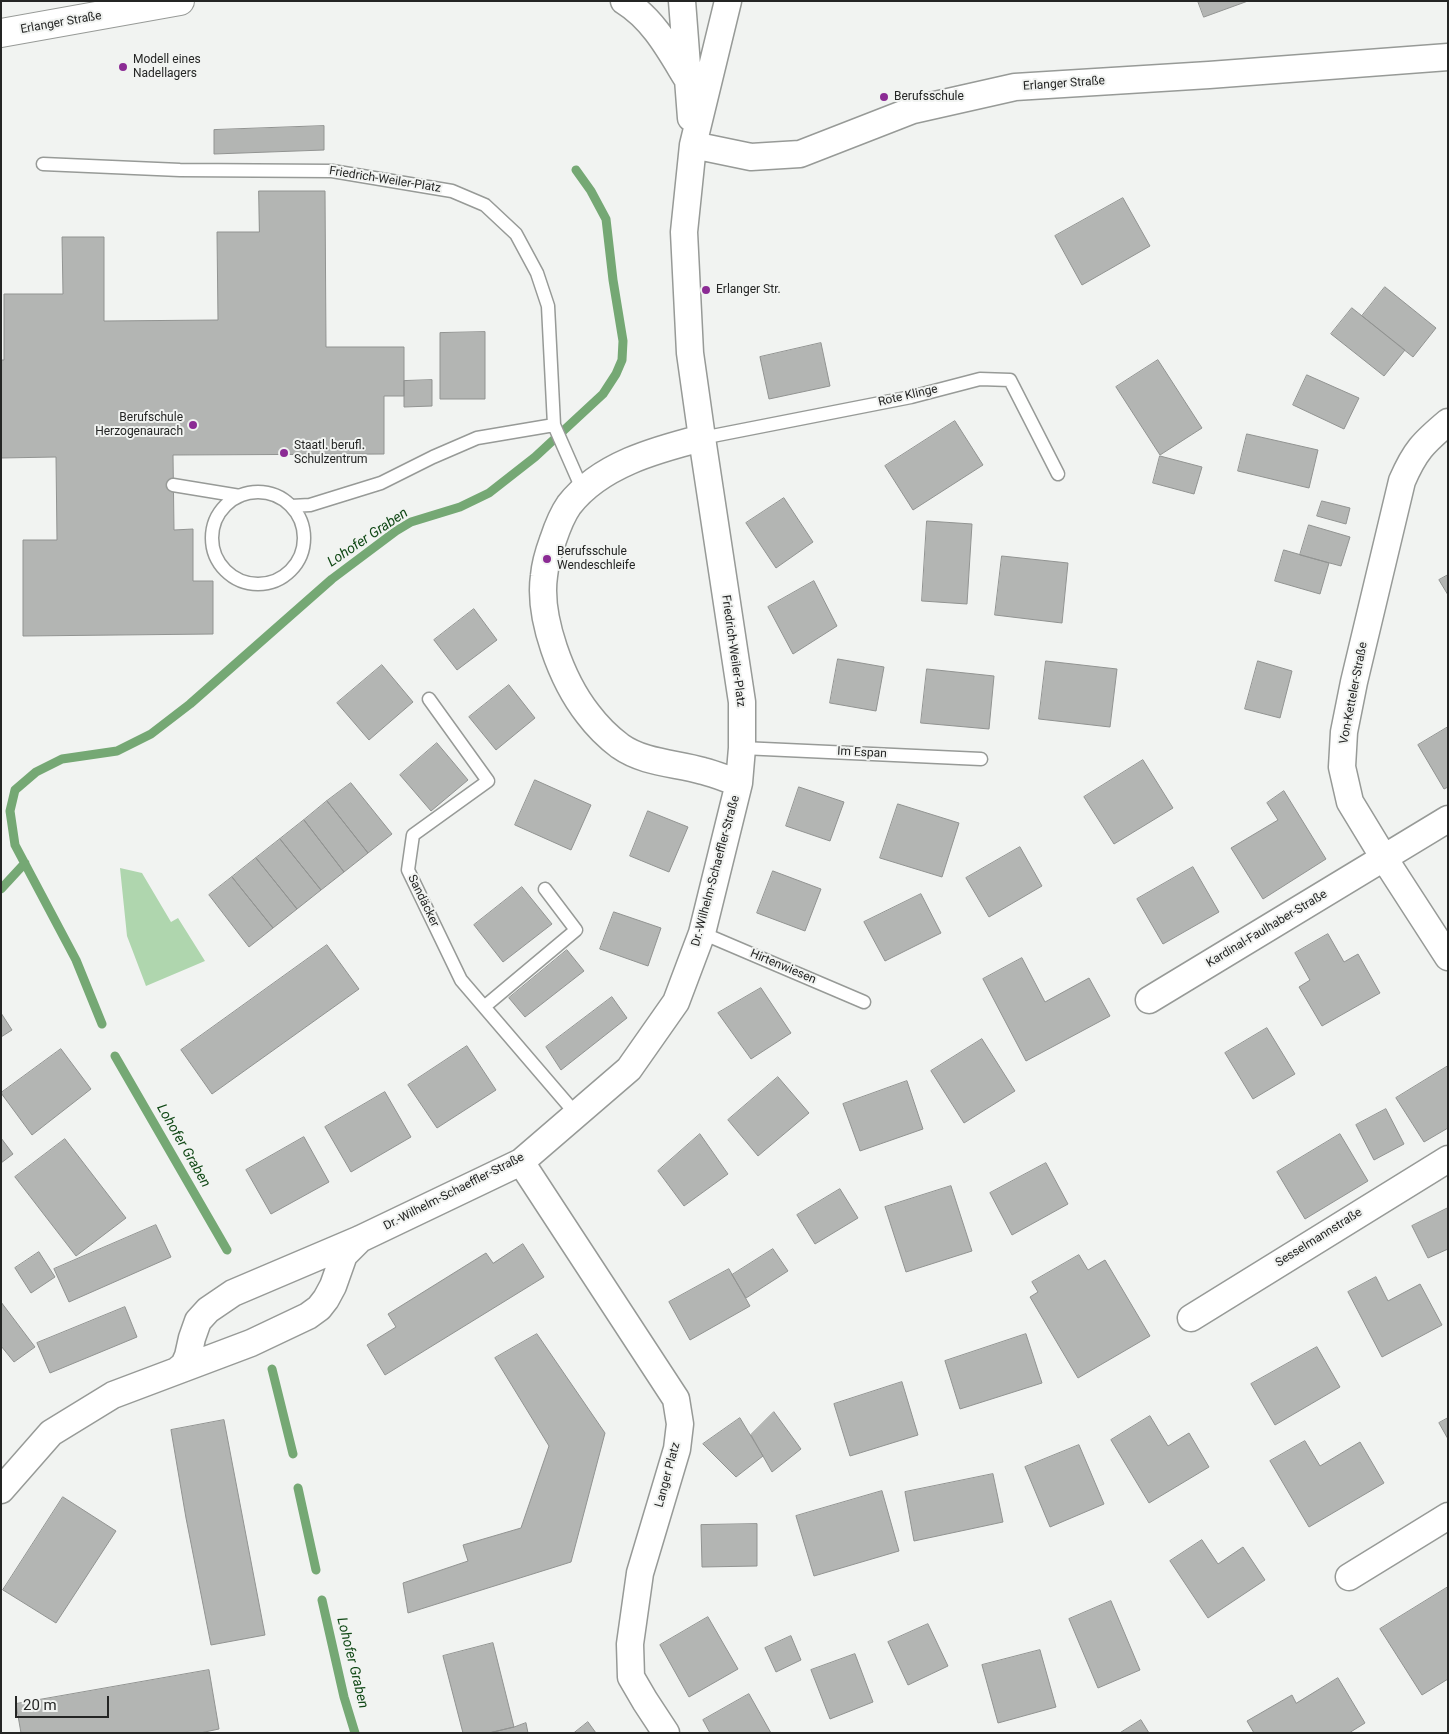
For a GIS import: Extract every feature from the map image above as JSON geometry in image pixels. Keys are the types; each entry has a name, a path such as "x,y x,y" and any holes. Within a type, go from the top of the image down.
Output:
{"street":[{"name":"Erlanger Straße","path":"1,33 180,1"},
{"path":"624,1 646,18 664,40 689,82"},
{"path":"682,1 693,145"},
{"path":"693,145 728,1"},
{"name":"Erlanger Straße","path":"693,145 751,157 800,154 913,110 1015,87 1209,75 1448,56"},
{"name":"Friedrich-Weiler-Platz","path":"693,145 684,232 690,353 742,702 742,748 738,783"},
{"name":"Von-Ketteler-Straße","path":"1448,422 1426,441 1412,458 1402,481 1354,682 1344,732 1342,767 1350,802 1448,957"},
{"path":"702,438 660,449 633,459 612,470 583,491 568,506 547,559 544,578 544,601 547,623 559,660 574,694 587,714 604,732 622,747 641,757 702,770 738,783"},
{"name":"Dr.-Wilhelm-Schaeffler-Straße","path":"179,1369 188,1356 198,1321 214,1306 233,1293 360,1239 521,1162 629,1068 676,1002 702,933 738,783"},
{"name":"Kardinal-Faulhaber-Straße","path":"1150,1000 1448,818"},
{"name":"Sesselmannstraße","path":"1191,1318 1448,1159"},
{"name":"Langer Platz","path":"521,1162 676,1399 680,1424 677,1449 640,1572 630,1644 632,1677 645,1702 666,1733"},
{"name":"Dr.-Wilhelm-Schaeffler-Straße","path":"1,1490 51,1433 113,1395 251,1343 308,1316 319,1308 326,1299 333,1286 344,1255 360,1239"},
{"path":"1349,1577 1448,1516"}],"lane":[{"name":"Friedrich-Weiler-Platz","path":"43,164 180,170 332,171 452,191 485,205 516,234 537,273 548,306 554,425 583,491"},
{"name":"Rote Klinge","path":"702,438 911,397 980,379 1010,380 1058,474"},
{"path":"291,506 310,505 381,483 477,438 554,425"},
{"path":"173,484 240,496"},
{"path":"256,492 271,494 286,501 297,513 303,526 304,542 297,564 275,580 259,584 244,582 230,574 219,562 214,551 212,535 216,520 225,506 240,496 256,492"},
{"name":"Sandäcker","path":"429,698 488,781 413,836 408,870 461,980 576,1114"},
{"name":"Im Espan","path":"742,748 981,758"},
{"path":"484,1007 576,930 545,889"},
{"name":"Hirtenwiesen","path":"702,933 864,1002"}],"green space":[{"path":"120,868 142,873 171,922 178,918 205,961 146,986 127,936"}],"building":[{"path":"1198,1 1248,1 1204,17"},
{"path":"324,126 324,150 214,154 214,130"},
{"name":"Berufschule Herzogenaurach","path":"259,191 325,191 326,347 404,347 404,396 384,396 384,454 173,455 174,530 193,529 193,581 213,581 213,634 23,636 23,540 57,540 56,457 1,458 1,360 4,360 4,294 63,294 62,237 104,237 104,321 218,320 217,232 259,232"},
{"path":"1123,198 1150,246 1082,285 1055,236"},
{"path":"1385,287 1436,328 1413,357 1362,316"},
{"path":"1352,308 1405,350 1384,376 1331,334"},
{"path":"485,332 485,399 440,399 440,333"},
{"path":"821,343 830,386 769,399 760,357"},
{"path":"1158,360 1202,428 1160,455 1116,387"},
{"path":"1307,375 1359,398 1344,429 1293,405"},
{"path":"432,380 432,406 404,407 404,381"},
{"path":"955,421 983,465 913,510 885,466"},
{"path":"1247,434 1318,450 1309,488 1238,471"},
{"path":"1160,456 1202,467 1194,494 1153,483"},
{"path":"784,498 813,542 776,568 746,523"},
{"path":"1322,501 1350,508 1346,524 1317,516"},
{"path":"927,521 972,524 967,604 922,601"},
{"path":"1309,525 1350,537 1341,566 1300,555"},
{"path":"1284,550 1329,563 1320,594 1275,581"},
{"path":"1002,556 1068,563 1062,623 995,615"},
{"path":"1448,575 1448,595 1439,580"},
{"path":"814,581 837,626 793,654 768,607"},
{"path":"474,609 497,640 457,670 434,640"},
{"path":"838,659 884,667 876,711 830,703"},
{"path":"1046,661 1117,669 1110,727 1039,719"},
{"path":"1258,661 1292,671 1280,718 1245,709"},
{"path":"382,665 413,702 369,740 337,703"},
{"path":"927,669 994,676 989,729 921,723"},
{"path":"509,685 535,718 496,750 469,717"},
{"path":"1448,727 1448,787 1444,789 1418,745"},
{"path":"437,743 468,780 431,811 400,775"},
{"path":"1143,760 1173,808 1114,844 1084,797"},
{"path":"535,780 591,805 571,850 515,825"},
{"path":"351,783 392,834 368,853 327,801"},
{"path":"799,787 844,802 830,841 786,826"},
{"path":"1284,791 1326,859 1263,899 1231,848 1278,820 1267,803"},
{"path":"327,801 368,853 344,872 304,820"},
{"path":"898,804 959,823 942,877 880,858"},
{"path":"648,811 688,827 669,872 630,856"},
{"path":"304,820 344,872 321,890 280,839"},
{"path":"280,839 321,890 297,909 256,858"},
{"path":"1020,847 1042,886 989,917 966,878"},
{"path":"256,858 297,909 273,928 232,877"},
{"path":"1193,867 1219,912 1163,944 1137,899"},
{"path":"773,871 821,889 805,931 757,913"},
{"path":"232,877 273,928 249,947 209,895"},
{"path":"522,887 552,924 503,962 474,925"},
{"path":"921,894 941,933 885,961 864,922"},
{"path":"614,912 661,928 648,966 600,949"},
{"path":"1328,934 1344,962 1358,954 1380,993 1322,1026 1299,987 1310,980 1295,953"},
{"path":"327,945 359,989 212,1094 181,1050"},
{"path":"567,950 584,971 525,1017 509,998"},
{"path":"1022,958 1045,1002 1089,978 1110,1016 1026,1061 983,979"},
{"path":"761,988 791,1033 751,1059 718,1013"},
{"path":"612,997 627,1018 561,1070 546,1047"},
{"path":"1,1013 12,1030 1,1037"},
{"path":"1267,1028 1295,1074 1253,1099 1225,1053"},
{"path":"982,1039 1015,1091 964,1123 931,1071"},
{"path":"467,1046 496,1090 437,1128 408,1085"},
{"path":"61,1049 91,1089 32,1135 1,1093"},
{"path":"1448,1066 1448,1128 1424,1142 1396,1098"},
{"path":"778,1077 809,1113 758,1156 728,1120"},
{"path":"907,1081 923,1129 860,1151 843,1104"},
{"path":"385,1092 411,1137 351,1172 325,1127"},
{"path":"1386,1109 1404,1144 1374,1160 1356,1125"},
{"path":"700,1134 728,1174 684,1206 658,1171"},
{"path":"1340,1134 1368,1181 1305,1219 1277,1172"},
{"path":"304,1137 329,1182 271,1214 246,1170"},
{"path":"1,1138 13,1154 1,1163"},
{"path":"65,1139 126,1218 76,1256 15,1177"},
{"path":"1046,1163 1068,1204 1012,1235 990,1193"},
{"path":"951,1186 972,1251 906,1272 885,1207"},
{"path":"840,1189 858,1218 815,1244 797,1215"},
{"path":"1448,1208 1448,1249 1428,1258 1412,1226"},
{"path":"156,1225 171,1257 69,1302 54,1269"},
{"path":"523,1244 544,1277 385,1375 367,1345 396,1327 388,1314 486,1253 493,1263"},
{"path":"773,1249 788,1271 746,1298 732,1275"},
{"path":"39,1252 55,1277 31,1293 15,1268"},
{"path":"1079,1255 1088,1270 1105,1260 1150,1336 1078,1378 1030,1297 1038,1292 1032,1282"},
{"path":"729,1269 750,1306 690,1340 669,1302"},
{"path":"1376,1277 1388,1301 1420,1284 1442,1325 1382,1357 1348,1292"},
{"path":"1,1302 35,1347 14,1362 1,1346"},
{"path":"125,1307 137,1337 50,1373 37,1343"},
{"path":"537,1334 605,1433 571,1562 408,1613 403,1583 468,1561 463,1545 521,1528 549,1446 495,1358"},
{"path":"1026,1334 1042,1383 960,1409 945,1361"},
{"path":"1317,1347 1340,1387 1275,1425 1251,1384"},
{"path":"902,1382 918,1435 850,1456 834,1404"},
{"path":"774,1412 801,1449 772,1472 751,1435"},
{"path":"1150,1416 1168,1446 1189,1433 1209,1467 1149,1503 1111,1440"},
{"path":"740,1418 763,1456 736,1477 703,1444"},
{"path":"1448,1418 1448,1439 1439,1423"},
{"path":"224,1420 265,1635 211,1645 171,1430"},
{"path":"1305,1441 1320,1466 1360,1442 1384,1483 1309,1527 1270,1461"},
{"path":"1079,1445 1104,1504 1050,1527 1025,1467"},
{"path":"993,1474 1003,1522 914,1541 905,1492"},
{"path":"882,1491 899,1551 814,1576 796,1516"},
{"path":"63,1497 116,1531 56,1623 3,1590"},
{"path":"757,1524 757,1566 702,1567 701,1525"},
{"path":"1202,1540 1218,1564 1243,1547 1265,1580 1208,1618 1170,1561"},
{"path":"1448,1587 1448,1679 1422,1695 1380,1629"},
{"path":"1111,1601 1140,1670 1098,1688 1069,1619"},
{"path":"708,1617 738,1669 689,1697 660,1645"},
{"path":"928,1624 948,1666 908,1685 888,1642"},
{"path":"791,1636 801,1660 776,1672 765,1648"},
{"path":"493,1643 514,1727 489,1733 463,1733 443,1656"},
{"path":"1040,1650 1056,1707 998,1723 982,1665"},
{"path":"855,1654 873,1702 830,1719 811,1670"},
{"path":"209,1670 219,1729 200,1733 21,1733 16,1704"},
{"path":"1338,1678 1365,1723 1349,1733 1254,1733 1247,1721 1292,1695 1296,1703"},
{"path":"749,1694 771,1733 710,1733 703,1720"},
{"path":"1141,1720 1149,1733 1120,1733"},
{"path":"588,1722 596,1733 574,1733"},
{"path":"526,1723 528,1733 489,1733 514,1727"}],"waterway":[{"name":"Lohofer Graben","path":"102,1024 76,960 15,845 10,811 15,790 36,772 62,759 117,751 151,734 190,704 332,579 411,522 460,507 489,493 535,457 603,394 616,374 622,360 623,341 606,219 591,191 576,170"},
{"name":"Lohofer Graben","path":"1,889 25,863"},
{"name":"Lohofer Graben","path":"115,1056 227,1250"},
{"name":"Lohofer Graben","path":"272,1369 293,1454"},
{"name":"Lohofer Graben","path":"298,1488 316,1570"},
{"name":"Lohofer Graben","path":"322,1600 344,1697 355,1733"}],"place":[{"name":"Modell eines Nadellagers","path":"123,67"},
{"name":"Berufsschule","path":"884,97"},
{"name":"Erlanger Str.","path":"706,290"},
{"name":"Berufschule Herzogenaurach","path":"193,425"},
{"name":"Staatl. berufl. Schulzentrum","path":"284,453"},
{"name":"Berufsschule Wendeschleife","path":"547,559"}]}
